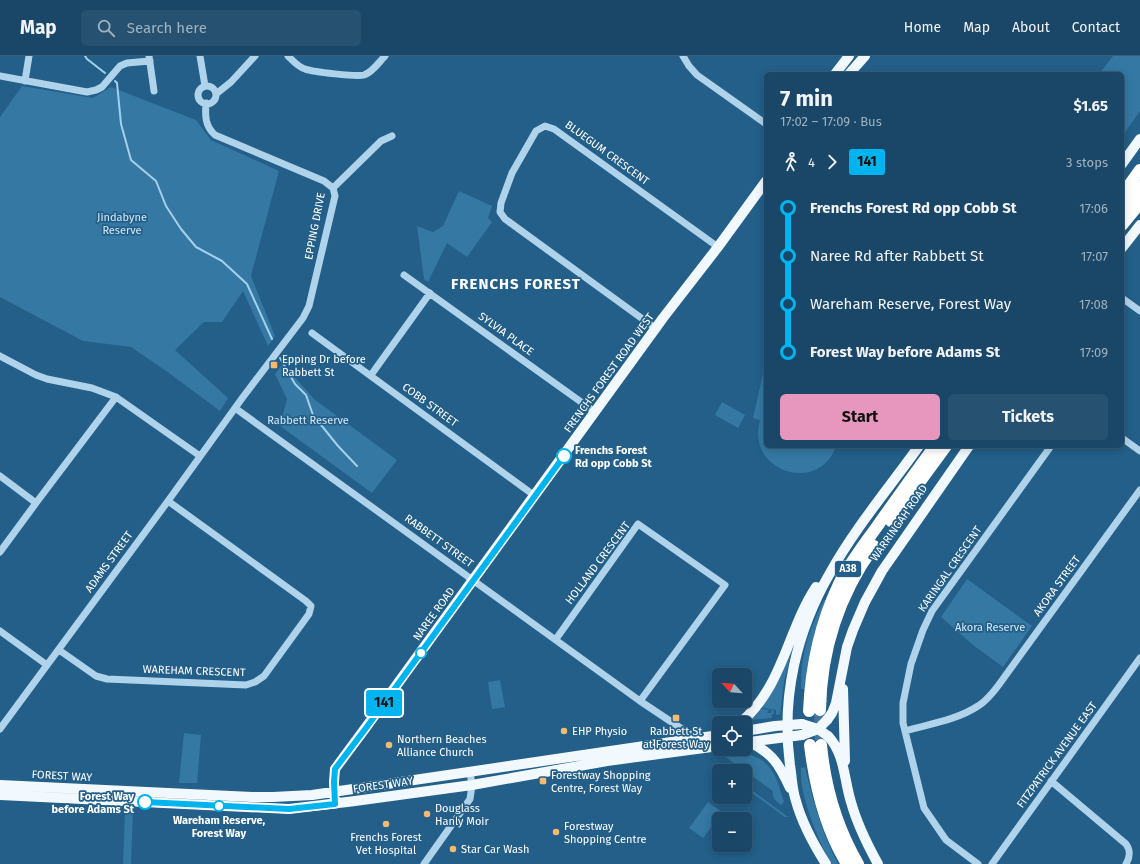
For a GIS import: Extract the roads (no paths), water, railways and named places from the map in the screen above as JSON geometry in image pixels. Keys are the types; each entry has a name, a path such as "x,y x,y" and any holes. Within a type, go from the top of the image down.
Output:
{"highway":[{"path":"1124,191 1140,170"},
{"path":"1124,208 1140,187"},
{"path":"1124,223 1140,203"},
{"name":"WARRINGAH ROAD","path":"819,714 810,688 817,645 839,584 855,557 934,448"},
{"name":"WARRINGAH ROAD","path":"819,714 820,694 827,647 835,617 847,588 865,558 945,448"},
{"path":"820,742 815,779 823,811 846,864"},
{"path":"820,742 831,801 846,840 858,864"}],"main road":[{"path":"837,72 850,56"},
{"path":"851,72 865,56"},
{"path":"1124,161 1140,139"},
{"name":"FRENCHS FOREST ROAD WEST","path":"474,580 656,328 764,184"},
{"path":"1124,245 1140,225"},
{"name":"A38","path":"826,864 805,825 795,800 787,737 791,679 804,630 824,585 849,542 918,448"},
{"name":"WARRINGAH ROAD","path":"787,737 802,735 818,729 819,714 832,713 836,703 853,630 862,608 882,571 968,448"},
{"path":"747,716 757,705 773,681 812,593 849,542"},
{"name":"NAREE ROAD","path":"335,804 334,774 338,764 474,580"},
{"name":"A38","path":"843,669 845,780 860,830 878,864"},
{"path":"752,730 802,724 818,729 820,742 836,746 840,754 845,780"},
{"name":"FOREST WAY","path":"0,785 273,797 334,792 712,736"},
{"path":"752,742 787,737"},
{"path":"752,745 763,749 772,756 782,771 795,800"},
{"name":"FOREST WAY","path":"0,795 289,809 472,785 607,761 712,747"}],"street":[{"path":"25,81 29,56"},
{"path":"200,56 205,86"},
{"path":"216,94 212,88 205,86 200,89 198,95 201,100 206,103 212,102 216,94 231,82 255,56"},
{"path":"288,56 306,70 357,76 366,74 372,70 385,56"},
{"path":"683,56 697,75 764,123"},
{"path":"0,76 87,92 102,87 120,66 127,63 150,59 154,91"},
{"name":"EPPING DRIVE","path":"206,103 206,123 210,130 216,135 324,181 333,188 335,196 309,306 303,318 235,408"},
{"name":"BLUEGUM CRESCENT","path":"656,328 505,219 500,212 501,203 512,173 536,131 545,126 554,129 718,247"},
{"path":"333,188 381,141 392,136"},
{"name":"SYLVIA PLACE","path":"404,275 595,412"},
{"path":"371,375 430,293"},
{"path":"1124,299 1140,311"},
{"name":"COBB STREET","path":"312,333 535,496"},
{"path":"0,356 36,375 47,379 92,388 116,397 200,456"},
{"path":"0,552 116,397"},
{"name":"ADAMS STREET","path":"0,729 235,408"},
{"name":"RABBETT STREET","path":"235,408 640,701 697,739"},
{"path":"1124,439 1140,451"},
{"name":"KARINGAL CRESCENT","path":"978,864 946,840 928,814 922,801 905,731 903,703 915,651 927,620 1050,448"},
{"path":"0,476 36,503"},
{"name":"AKORA STREET","path":"905,731 960,715 979,706 988,698 1003,680 1140,490"},
{"name":"WAREHAM CRESCENT","path":"59,650 96,676 107,679 246,685 255,682 264,676 309,614 311,606 168,501"},
{"name":"HOLLAND CRESCENT","path":"556,639 638,524 725,585 640,701"},
{"path":"0,630 47,665"},
{"name":"FITZPATRICK AVENUE EAST","path":"992,864 1051,781 1139,663"},
{"path":"424,864 470,799 472,785 470,772"},
{"path":"1051,781 1126,844 1130,852 1130,857 1126,864"}],"waterway":[{"path":"85,56 105,73"},
{"path":"115,81 117,83 121,124 131,160 156,181 166,206 181,229 196,247 222,261 247,284 272,339"},
{"path":"280,358 295,384 306,395 313,415 338,446 357,466"}],"tunnel":[{"path":"820,710 821,745"}],"place":[{"name":"Epping Dr before Rabbett St","path":"274,365"},
{"name":"Frenchs Forest Rd opp Cobb St","path":"564,456"},
{"name":"Rabbett St at Forest Way","path":"676,718"},
{"name":"EHP Physio","path":"564,731"},
{"name":"Northern Beaches Alliance Church","path":"389,745"},
{"name":"Forestway Shopping Centre, Forest Way","path":"543,781"},
{"name":"Forest Way before Adams St","path":"145,802"},
{"name":"Wareham Reserve, Forest Way","path":"219,806"},
{"name":"Douglass Hanly Moir","path":"427,814"},
{"name":"Frenchs Forest Vet Hospital","path":"386,824"},
{"name":"Forestway Shopping Centre","path":"556,832"},
{"name":"Star Car Wash","path":"453,849"}],"district":[{"name":"FRENCHS FOREST","path":"516,284"}],"park label":[{"name":"Jindabyne Reserve","path":"122,223"},
{"name":"Rabbett Reserve","path":"308,420"},
{"name":"Akora Reserve","path":"990,627"}]}
